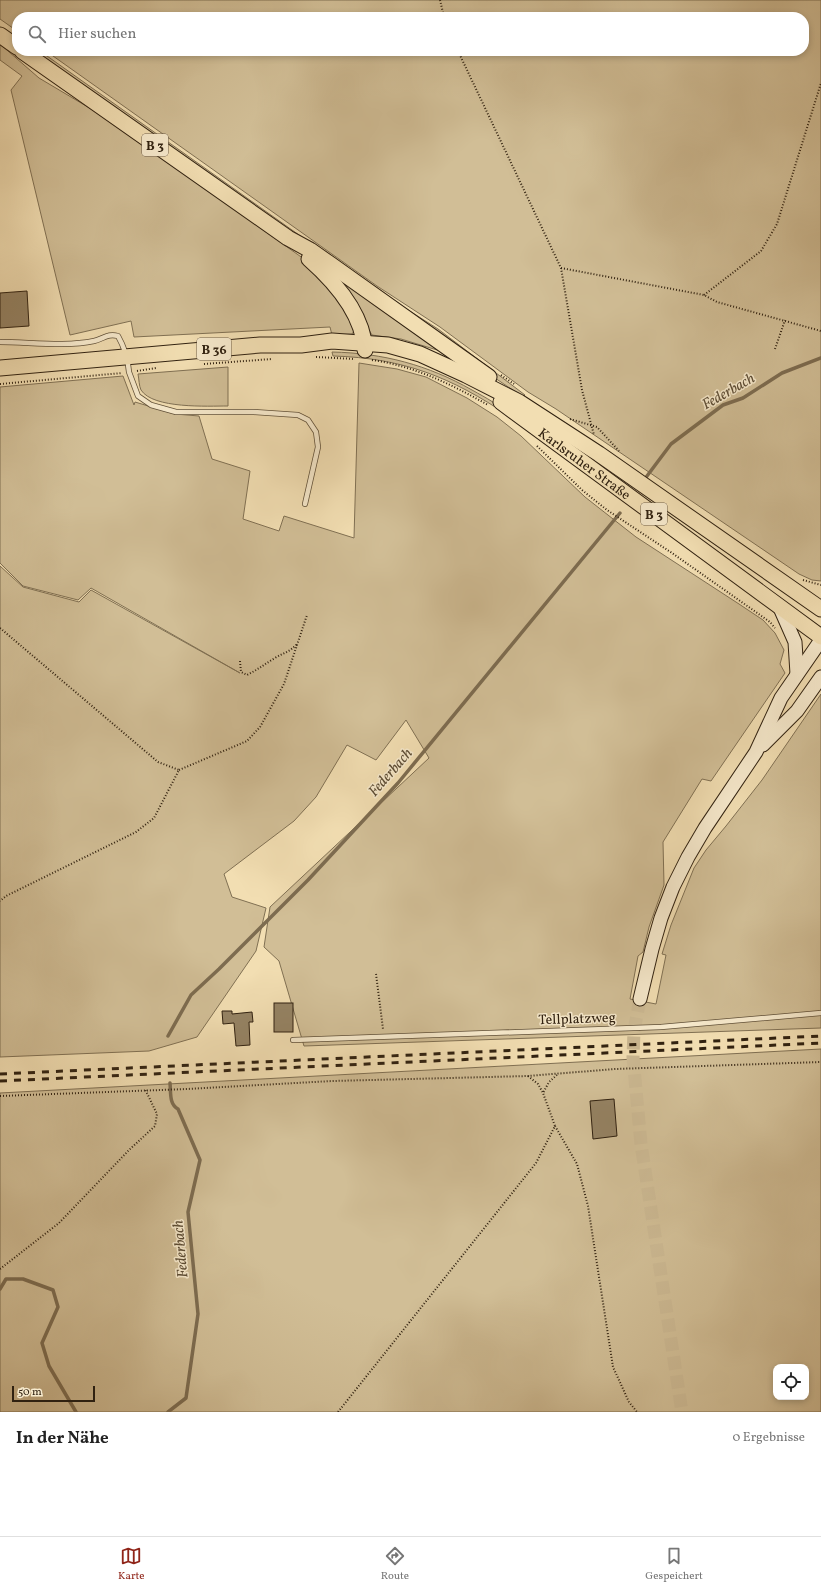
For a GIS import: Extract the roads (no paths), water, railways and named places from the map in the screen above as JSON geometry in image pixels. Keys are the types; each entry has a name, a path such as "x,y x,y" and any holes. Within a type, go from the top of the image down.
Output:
{"main road":[{"path":"0,36 12,44"},
{"name":"B 3","path":"29,56 288,238 310,250 330,264 493,381 519,402 626,472 659,497 800,596 821,609"},
{"name":"B 3","path":"288,238 322,271 342,295 358,322 364,353"},
{"name":"B 36","path":"0,368 260,345 301,345 332,341 364,353 388,345 420,354 466,374 519,402"},
{"name":"Karlsruher Straße","path":"364,353 406,357 463,381 512,410 821,638"},
{"path":"800,596 821,595"},
{"path":"780,608 795,642 797,674"},
{"path":"640,999 661,918 673,887 705,828 756,752 781,698 821,638"},
{"path":"756,752 797,711 821,677"}],"lane":[{"path":"0,342 72,344 96,341 106,336 118,336 127,357 129,372 138,396 151,405 176,412 254,412 298,415 308,420 316,432 318,447 305,504"},
{"name":"Tellplatzweg","path":"293,1040 661,1027 821,1013"}],"waterway":[{"name":"Federbach","path":"644,480 671,444 723,405 743,398 782,373 821,358"},
{"name":"Federbach","path":"168,1036 191,995 308,880 398,783 620,513"},
{"name":"Federbach","path":"168,1412 186,1398 198,1314 188,1212 200,1160 178,1109 173,1104 170,1083"},
{"name":"Federbach","path":"0,1289 6,1279 23,1279 53,1290 58,1307 42,1343 49,1366 76,1412"}],"tunnel":[{"path":"640,999 634,1031 633,1057 641,1144 682,1412"}],"railway":[{"path":"0,1074 821,1036"},
{"path":"0,1081 821,1043"}]}
